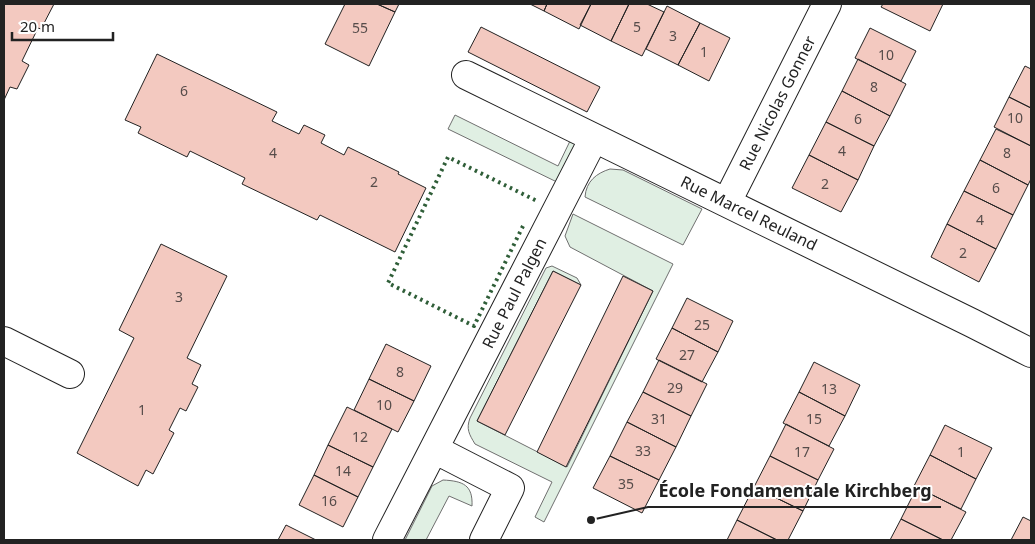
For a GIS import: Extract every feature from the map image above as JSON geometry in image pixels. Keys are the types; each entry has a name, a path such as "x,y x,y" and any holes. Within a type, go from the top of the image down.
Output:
{"street":[{"name":"Rue Nicolas Gonner","path":"727,202 827,4"},
{"name":"Rue Marcel Reuland","path":"466,75 1031,353"},
{"name":"Rue Paul Palgen","path":"387,540 594,138"},
{"path":"4,341 70,374"},
{"path":"434,449 510,488 484,540"}],"green space":[{"path":"455,115 558,166 570,141 580,146 561,184 448,129"},
{"path":"610,169 623,170 702,209 683,245 585,197 588,186 593,178"},
{"path":"573,214 673,264 544,522 535,517 552,482 475,444 469,431 470,418 546,268 552,266 577,278 581,285 553,271 477,421 567,467 653,291 570,247 565,236"},
{"path":"443,480 461,483 469,489 472,506 449,496 426,540 405,540 432,486"}],"building":[{"path":"4,4 54,4 41,29 38,28 22,61 29,65 17,89 10,87 4,100"},
{"path":"345,4 377,4 395,12 369,66 325,44"},
{"path":"377,4 399,4 395,12"},
{"path":"530,4 547,4 544,11"},
{"path":"547,4 591,4 579,29 544,11"},
{"path":"591,4 629,4 611,41 580,25"},
{"path":"629,4 647,4 664,12 642,56 611,41"},
{"path":"883,4 943,4 930,31 881,7"},
{"path":"667,6 700,23 678,65 646,49"},
{"path":"700,23 730,38 709,81 678,65"},
{"path":"481,27 600,87 587,112 468,52"},
{"path":"870,28 916,51 901,81 855,58"},
{"path":"157,54 277,112 272,121 299,134 304,125 325,135 321,143 344,155 348,147 399,172 398,174 426,188 395,252 320,215 317,220 242,184 245,178 190,151 187,157 138,133 141,127 125,120"},
{"path":"858,59 906,84 890,116 842,91"},
{"path":"1025,66 1031,69 1031,108 1009,97"},
{"path":"842,91 890,116 874,146 826,122"},
{"path":"1009,97 1031,108 1031,146 994,127"},
{"path":"826,122 874,146 858,180 809,155"},
{"path":"996,129 1031,146 1031,179 1028,185 980,160"},
{"path":"809,155 858,180 841,212 792,188"},
{"path":"980,160 1028,185 1013,215 964,191"},
{"path":"964,191 1013,215 996,249 947,224"},
{"path":"947,224 996,249 979,282 931,257"},
{"path":"161,244 227,276 187,358 201,365 192,384 198,387 186,411 180,408 169,430 174,433 153,474 146,470 138,486 77,453 134,338 119,330"},
{"path":"553,271 581,285 505,435 477,421"},
{"path":"623,276 653,291 566,467 537,452"},
{"path":"687,298 733,321 718,352 672,328"},
{"path":"672,328 718,352 702,382 656,359"},
{"path":"386,344 431,366 414,401 369,379"},
{"path":"659,360 707,384 691,416 643,392"},
{"path":"814,362 860,385 845,416 799,392"},
{"path":"369,379 414,401 398,432 354,410"},
{"path":"643,392 691,416 676,447 627,422"},
{"path":"799,392 845,416 829,446 783,423"},
{"path":"347,407 392,429 373,467 328,445"},
{"path":"627,422 676,447 659,480 610,456"},
{"path":"786,424 834,449 818,480 770,456"},
{"path":"945,425 992,448 976,479 930,455"},
{"path":"328,445 373,467 358,497 314,475"},
{"path":"930,455 976,479 961,509 914,486"},
{"path":"610,456 659,480 642,513 593,488"},
{"path":"770,456 818,480 803,511 754,487"},
{"path":"314,475 358,497 343,527 299,505"},
{"path":"754,487 803,511 788,540 777,540 737,520"},
{"path":"917,487 966,512 951,540 943,540 901,519"},
{"path":"1023,517 1031,521 1031,540 1011,540"},
{"path":"901,519 943,540 890,540"},
{"path":"737,520 777,540 727,540"},
{"path":"286,525 316,540 278,540"}],"hedge":[{"path":"523,226 474,326 388,283 448,157 537,201"}],"place":[{"name":"École Fondamentale Kirchberg","path":"591,520"}]}
